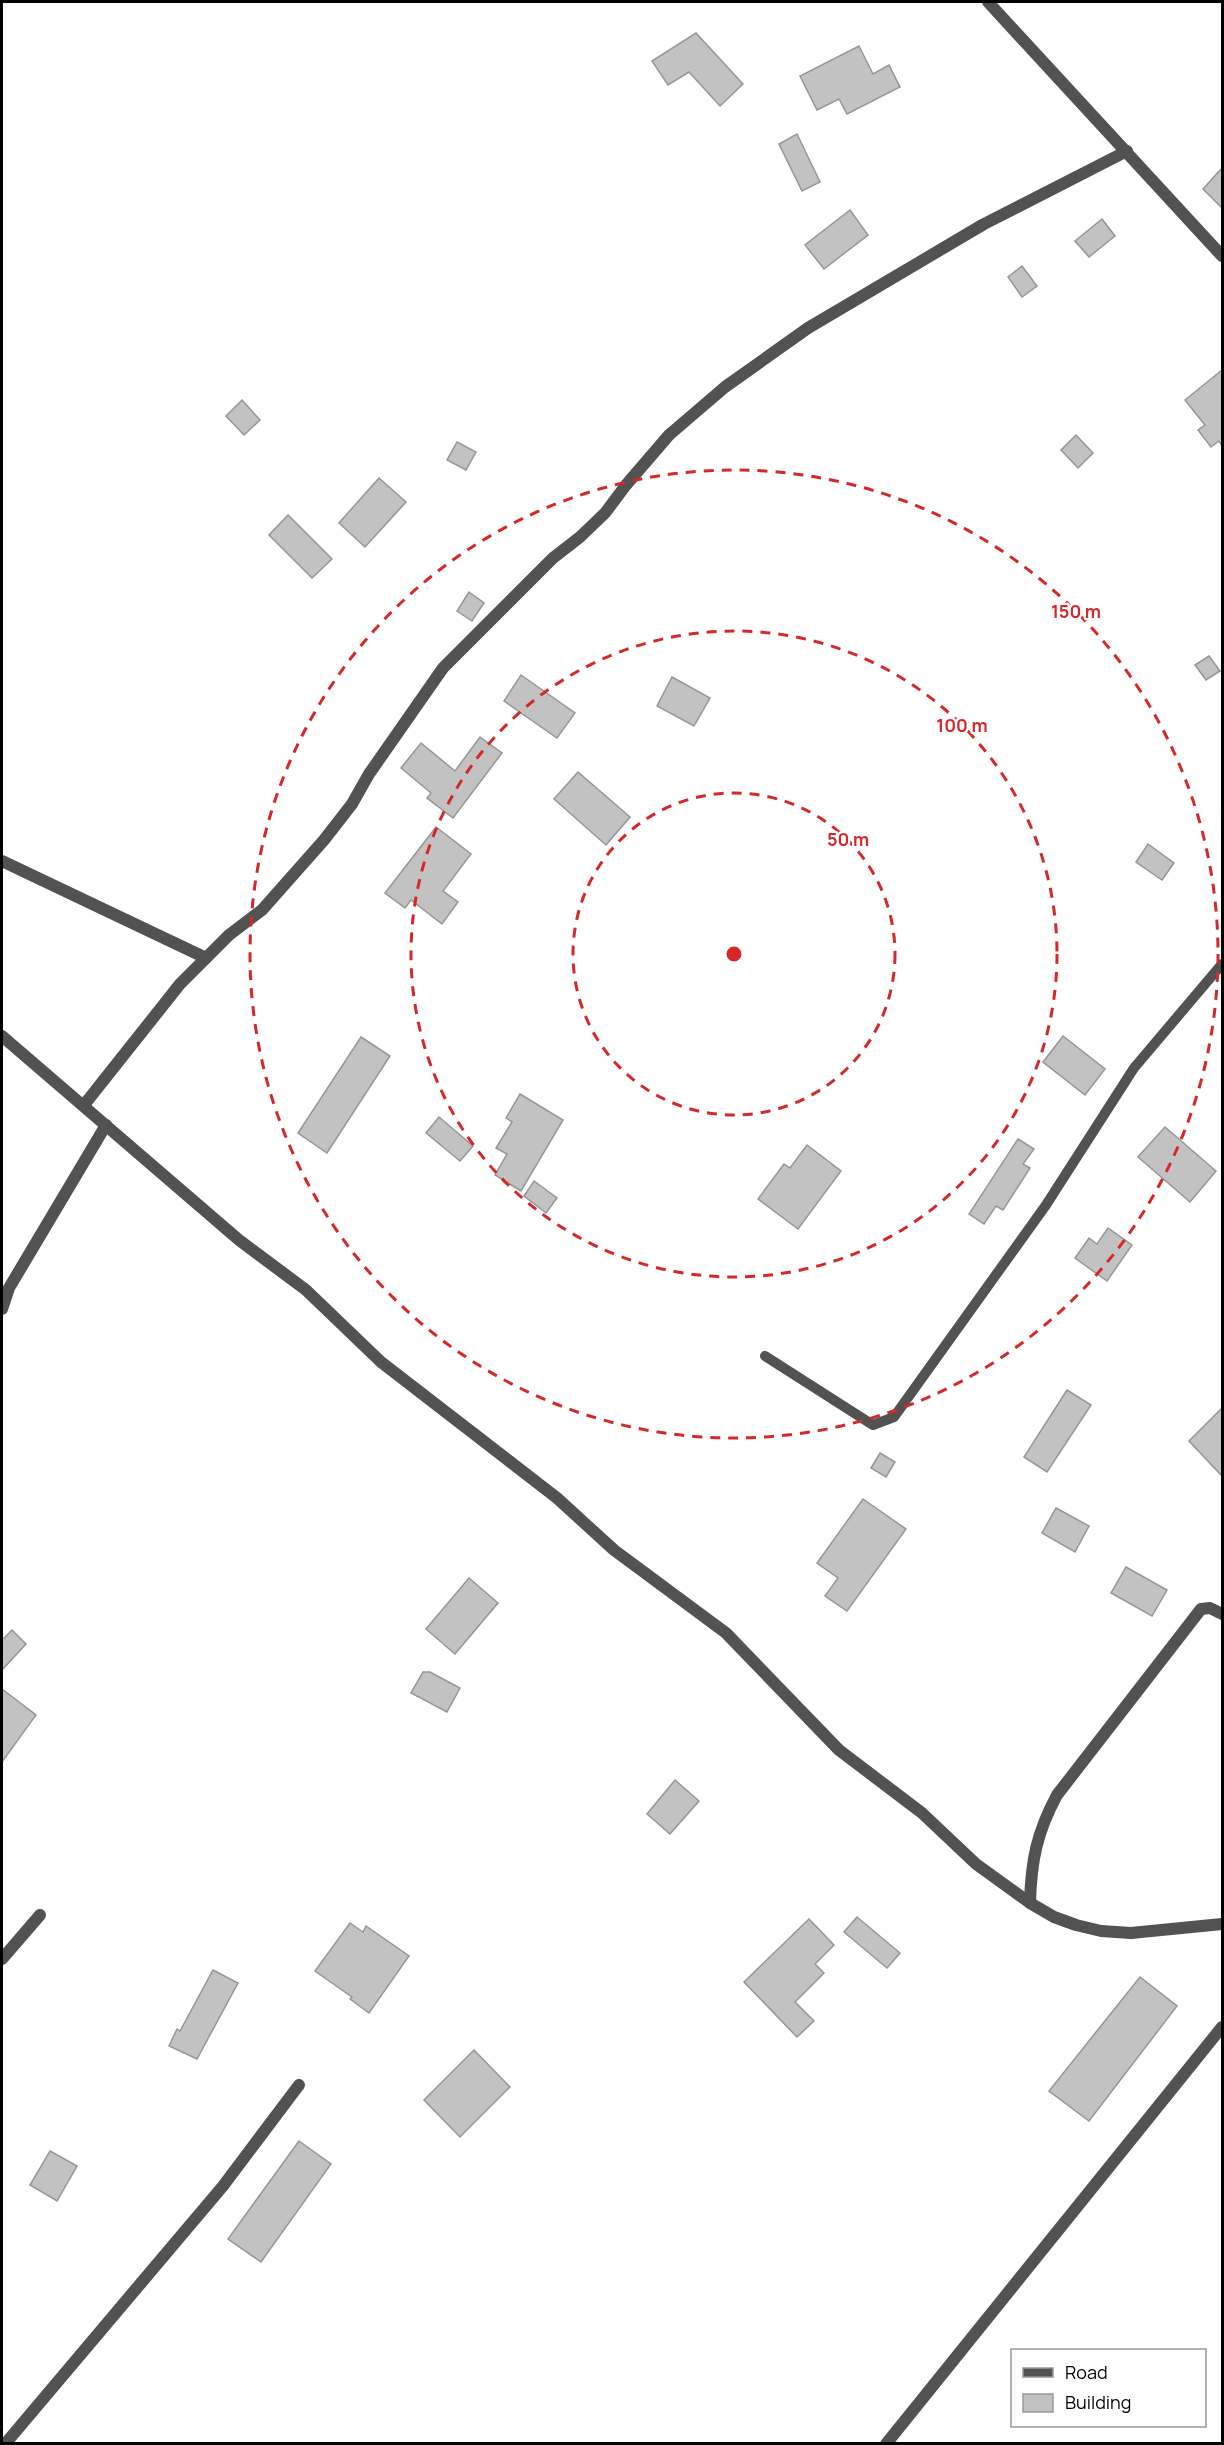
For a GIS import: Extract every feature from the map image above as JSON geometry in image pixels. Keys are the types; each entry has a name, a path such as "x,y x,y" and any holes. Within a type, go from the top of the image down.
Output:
{"street":[{"path":"988,2 1222,256"},
{"path":"84,1105 180,984 229,935 262,910 324,840 352,804 369,774 443,668 553,558 605,513 669,435 725,387 808,328 984,224 1127,151"},
{"path":"2,861 206,958"},
{"path":"2,1036 239,1240 306,1290 381,1362 557,1498 614,1550 726,1633 845,1755 922,1813 976,1864 1030,1903 1054,1917 1101,1931 1131,1933 1222,1924"},
{"path":"2,1309 9,1288 106,1125"},
{"path":"1030,1903 1035,1848 1047,1814 1057,1795 1202,1610 1210,1608 1222,1614"},
{"path":"2,1959 40,1915"},
{"path":"886,2444 1222,2026"},
{"path":"5,2444 223,2186 299,2085"}],"lane":[{"path":"765,1356 873,1425 894,1417 1046,1204 1134,1068 1222,964"}],"building":[{"path":"696,33 743,84 720,106 689,72 668,85 652,61"},
{"path":"859,46 873,74 889,65 900,87 847,114 839,99 817,110 800,76"},
{"path":"797,134 820,182 802,191 779,144"},
{"path":"1222,168 1222,208 1203,189"},
{"path":"850,210 868,235 824,269 805,245"},
{"path":"1102,219 1115,236 1089,257 1075,241"},
{"path":"1022,266 1037,286 1022,297 1008,277"},
{"path":"1222,370 1222,446 1219,441 1211,447 1198,430 1205,425 1185,400"},
{"path":"242,400 260,420 244,435 226,416"},
{"path":"1076,435 1093,453 1078,468 1061,450"},
{"path":"457,442 476,452 466,470 447,460"},
{"path":"379,478 406,502 365,547 339,523"},
{"path":"288,515 332,559 312,578 269,535"},
{"path":"469,592 484,603 472,621 457,611"},
{"path":"1209,656 1220,671 1206,680 1195,665"},
{"path":"521,675 575,713 557,738 504,701"},
{"path":"672,677 710,698 694,726 657,706"},
{"path":"480,737 502,753 453,818 427,798 431,793 401,768 421,743 455,771"},
{"path":"578,772 630,817 606,845 554,799"},
{"path":"436,827 471,854 443,891 458,902 442,924 411,900 405,908 385,893"},
{"path":"1148,844 1174,863 1162,880 1136,862"},
{"path":"1063,1036 1105,1069 1085,1095 1043,1062"},
{"path":"361,1037 390,1056 327,1153 298,1133"},
{"path":"520,1094 563,1120 521,1191 495,1175 507,1154 496,1148 512,1122 506,1118"},
{"path":"439,1117 473,1146 460,1161 426,1133"},
{"path":"1165,1127 1216,1171 1190,1202 1138,1157"},
{"path":"1018,1139 1034,1149 1023,1164 1030,1168 1003,1210 996,1206 984,1224 969,1214"},
{"path":"807,1145 841,1171 798,1229 758,1199 784,1164 790,1168"},
{"path":"534,1181 557,1198 546,1213 524,1196"},
{"path":"1108,1228 1132,1245 1107,1281 1075,1258 1089,1238 1097,1244"},
{"path":"1067,1390 1091,1405 1047,1472 1024,1457"},
{"path":"1222,1408 1222,1476 1189,1441"},
{"path":"880,1453 895,1462 886,1477 871,1468"},
{"path":"863,1499 906,1529 847,1611 825,1596 838,1578 817,1563"},
{"path":"1056,1508 1089,1526 1075,1552 1042,1533"},
{"path":"1126,1567 1167,1590 1152,1616 1111,1593"},
{"path":"469,1578 498,1603 455,1654 426,1629"},
{"path":"12,1630 26,1644 2,1670 2,1640"},
{"path":"423,1672 430,1672 460,1688 447,1712 411,1693"},
{"path":"2,1689 36,1715 2,1762"},
{"path":"675,1780 699,1801 670,1834 647,1814"},
{"path":"857,1917 900,1953 887,1968 844,1932"},
{"path":"809,1919 834,1945 815,1964 824,1973 795,2002 814,2021 797,2037 744,1982"},
{"path":"350,1923 363,1932 366,1926 409,1956 369,2013 350,1999 352,1997 315,1971"},
{"path":"213,1970 238,1983 197,2059 169,2046 177,2029 180,2031"},
{"path":"1140,1977 1177,2006 1089,2121 1049,2091"},
{"path":"474,2050 510,2087 460,2137 424,2100"},
{"path":"299,2141 331,2164 261,2262 228,2239"},
{"path":"50,2151 77,2166 57,2201 30,2185"}]}
